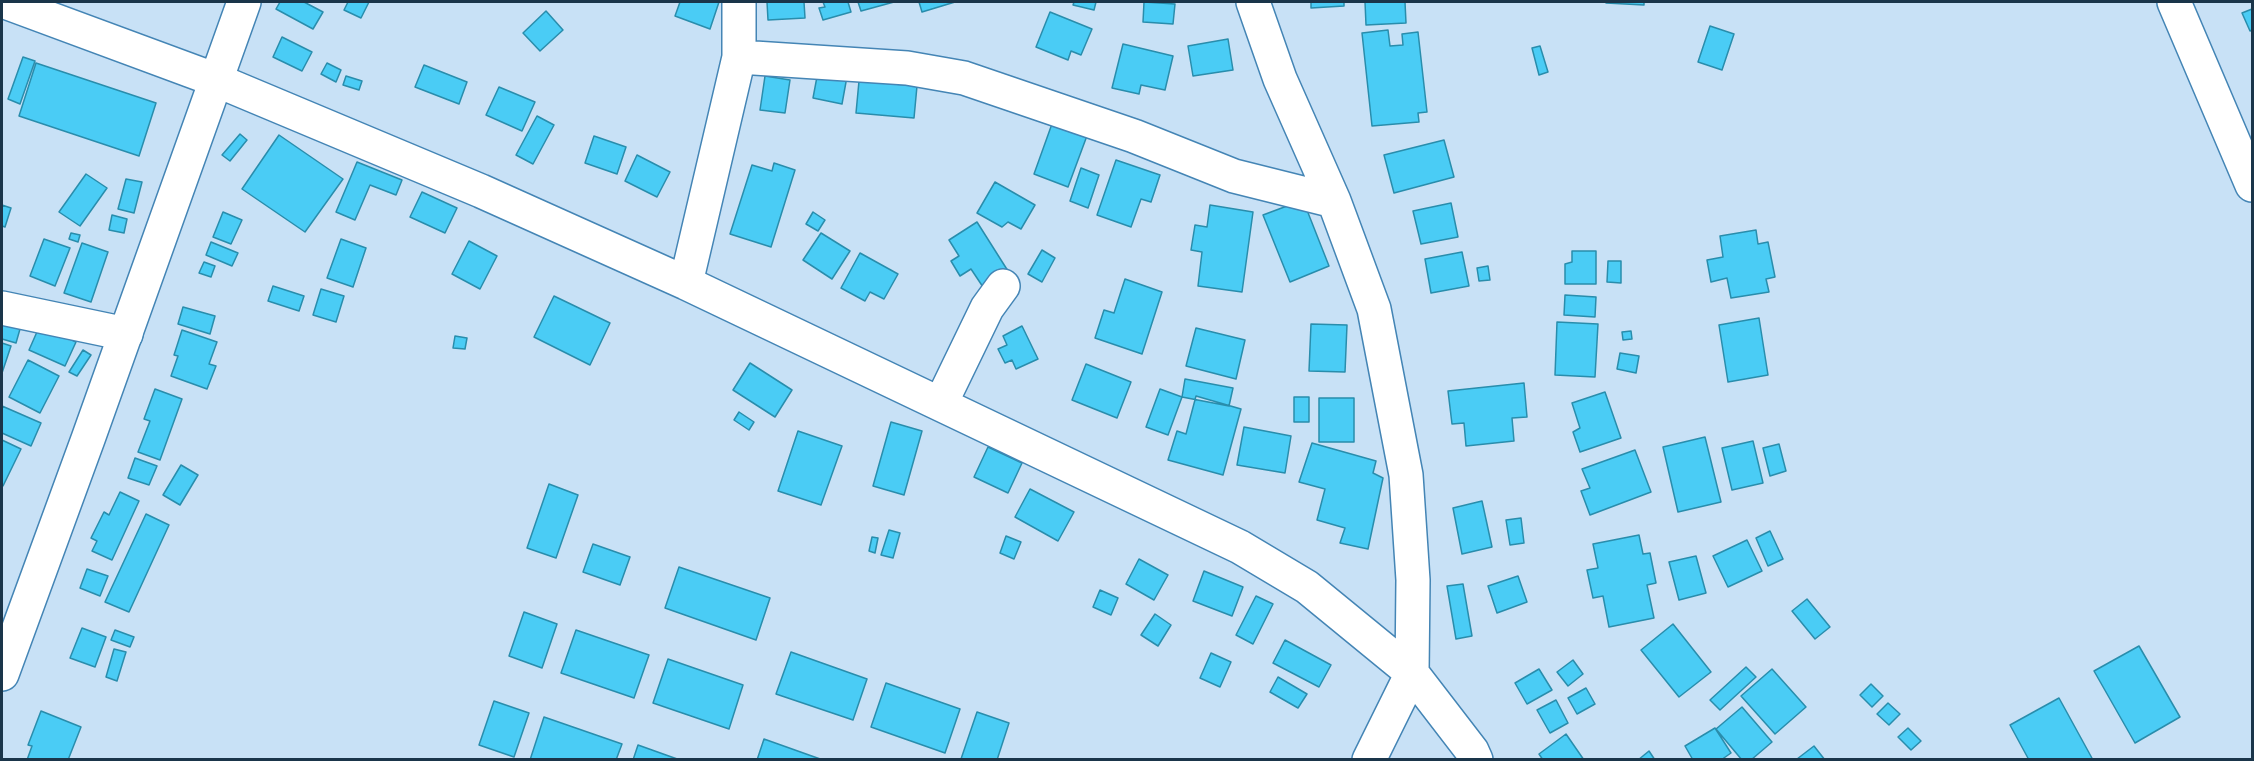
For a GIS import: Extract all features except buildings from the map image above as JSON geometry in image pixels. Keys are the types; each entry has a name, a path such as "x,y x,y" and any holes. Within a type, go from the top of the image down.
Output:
{"street":[{"path":"5,2 216,80 481,191 686,283 1240,547 1307,587 1412,673 1476,759"},
{"path":"2,674 244,2"},
{"path":"686,283 739,57 739,2"},
{"path":"1254,2 1280,80 1334,201 1374,309 1406,475 1413,580 1412,673 1369,759"},
{"path":"2174,2 2253,185"},
{"path":"739,57 907,68 964,78 1134,136 1234,176 1334,201"},
{"path":"941,403 987,308 1003,286"},
{"path":"2,308 126,334"}]}
